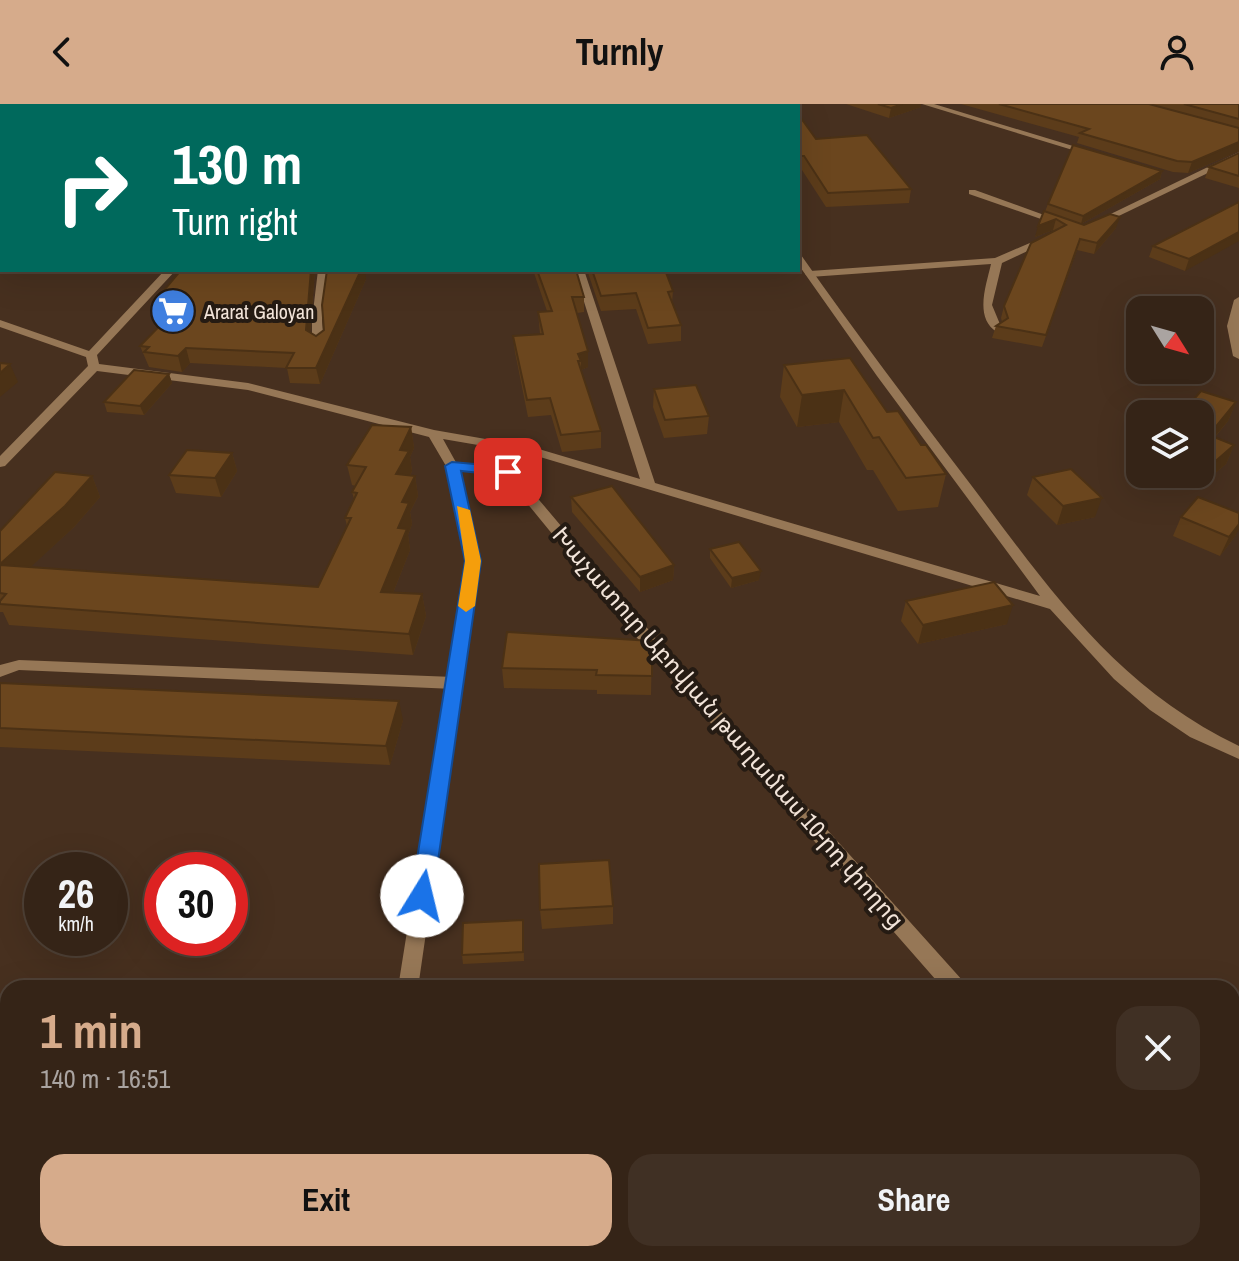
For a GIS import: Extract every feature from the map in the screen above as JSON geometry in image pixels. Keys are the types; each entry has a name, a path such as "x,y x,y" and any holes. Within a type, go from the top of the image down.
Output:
{"street":[{"path":"926,104 1109,158"},
{"path":"1082,230 1239,155"},
{"path":"1170,176 1186,181"},
{"path":"972,192 1068,226"},
{"path":"810,274 997,261 1055,235"},
{"path":"800,260 1054,605 1132,689 1220,746 1239,753"},
{"path":"997,261 987,305 997,329"},
{"path":"0,463 169,272"},
{"path":"318,345 317,320 323,272"},
{"path":"580,272 649,486"},
{"path":"1239,300 1232,326 1239,356"},
{"path":"0,323 92,361 248,387 434,434 532,451 1054,605"},
{"path":"409,980 473,561 452,466 434,434"},
{"name":"Խաչատուր Աբովյան թաղամաս 10-րդ փողոց","path":"452,466 508,472 658,652 949,980"},
{"path":"0,671 19,665 454,683"}],"building":[{"path":"878,104 902,104 891,108"},
{"path":"999,104 1149,104 1239,128 1239,142 1192,162 1177,161 1080,133 1089,129"},
{"path":"1184,104 1239,104 1239,119"},
{"path":"800,117 816,139 867,135 911,189 828,193 804,156 800,156"},
{"path":"1073,145 1162,171 1083,216 1048,204"},
{"path":"1239,153 1239,176 1209,167"},
{"path":"1239,202 1239,232 1189,259 1153,246"},
{"path":"1044,211 1084,225 1110,214 1120,217 1097,243 1080,239 1046,335 996,326 1008,318 1004,306 1031,243 1066,225 1056,219 1038,226"},
{"path":"179,272 311,272 306,330 316,336 324,330 322,305 327,272 360,272 316,368 286,368 294,353 186,348 178,356 144,352 149,347 140,346 183,302 155,301"},
{"path":"538,272 577,272 584,297 572,297 588,351 578,354 581,361 578,361 601,431 561,435 550,398 527,400 513,336 543,334 538,312 552,311"},
{"path":"593,272 666,272 673,291 668,292 681,325 648,328 636,293 601,296"},
{"path":"850,358 887,412 898,411 946,474 906,478 879,437 873,438 844,390 802,395 784,365"},
{"path":"0,363 10,364 0,373"},
{"path":"134,370 169,374 140,406 104,402"},
{"path":"696,385 709,416 665,420 654,389"},
{"path":"1201,391 1236,402 1214,429 1214,400 1193,400"},
{"path":"372,425 411,427 400,450 409,451 396,474 415,476 402,502 409,503 398,528 407,529 381,592 422,594 409,634 0,604 6,594 0,593 0,565 318,587 351,518 345,518 357,493 352,492 366,467 347,465"},
{"path":"1214,437 1234,445 1214,462"},
{"path":"187,450 232,453 215,478 169,475"},
{"path":"1071,469 1102,498 1063,506 1033,477"},
{"path":"55,472 92,476 65,506 0,564 0,531"},
{"path":"612,486 674,565 640,577 571,497"},
{"path":"1198,497 1239,513 1239,524 1229,537 1181,517"},
{"path":"739,542 761,571 732,578 710,549"},
{"path":"994,582 1013,605 923,625 906,601"},
{"path":"507,632 652,641 652,676 596,675 597,670 502,668"},
{"path":"0,683 399,701 386,746 0,728"},
{"path":"609,860 613,906 540,910 539,864"},
{"path":"523,920 523,952 462,955 463,923"}],"slow traffic":[{"path":"462,510 473,561 466,606"}],"place":[{"name":"Ararat Galoyan","path":"173,311"}],"route":[{"path":"422,896 473,561 452,466 508,472"}]}
